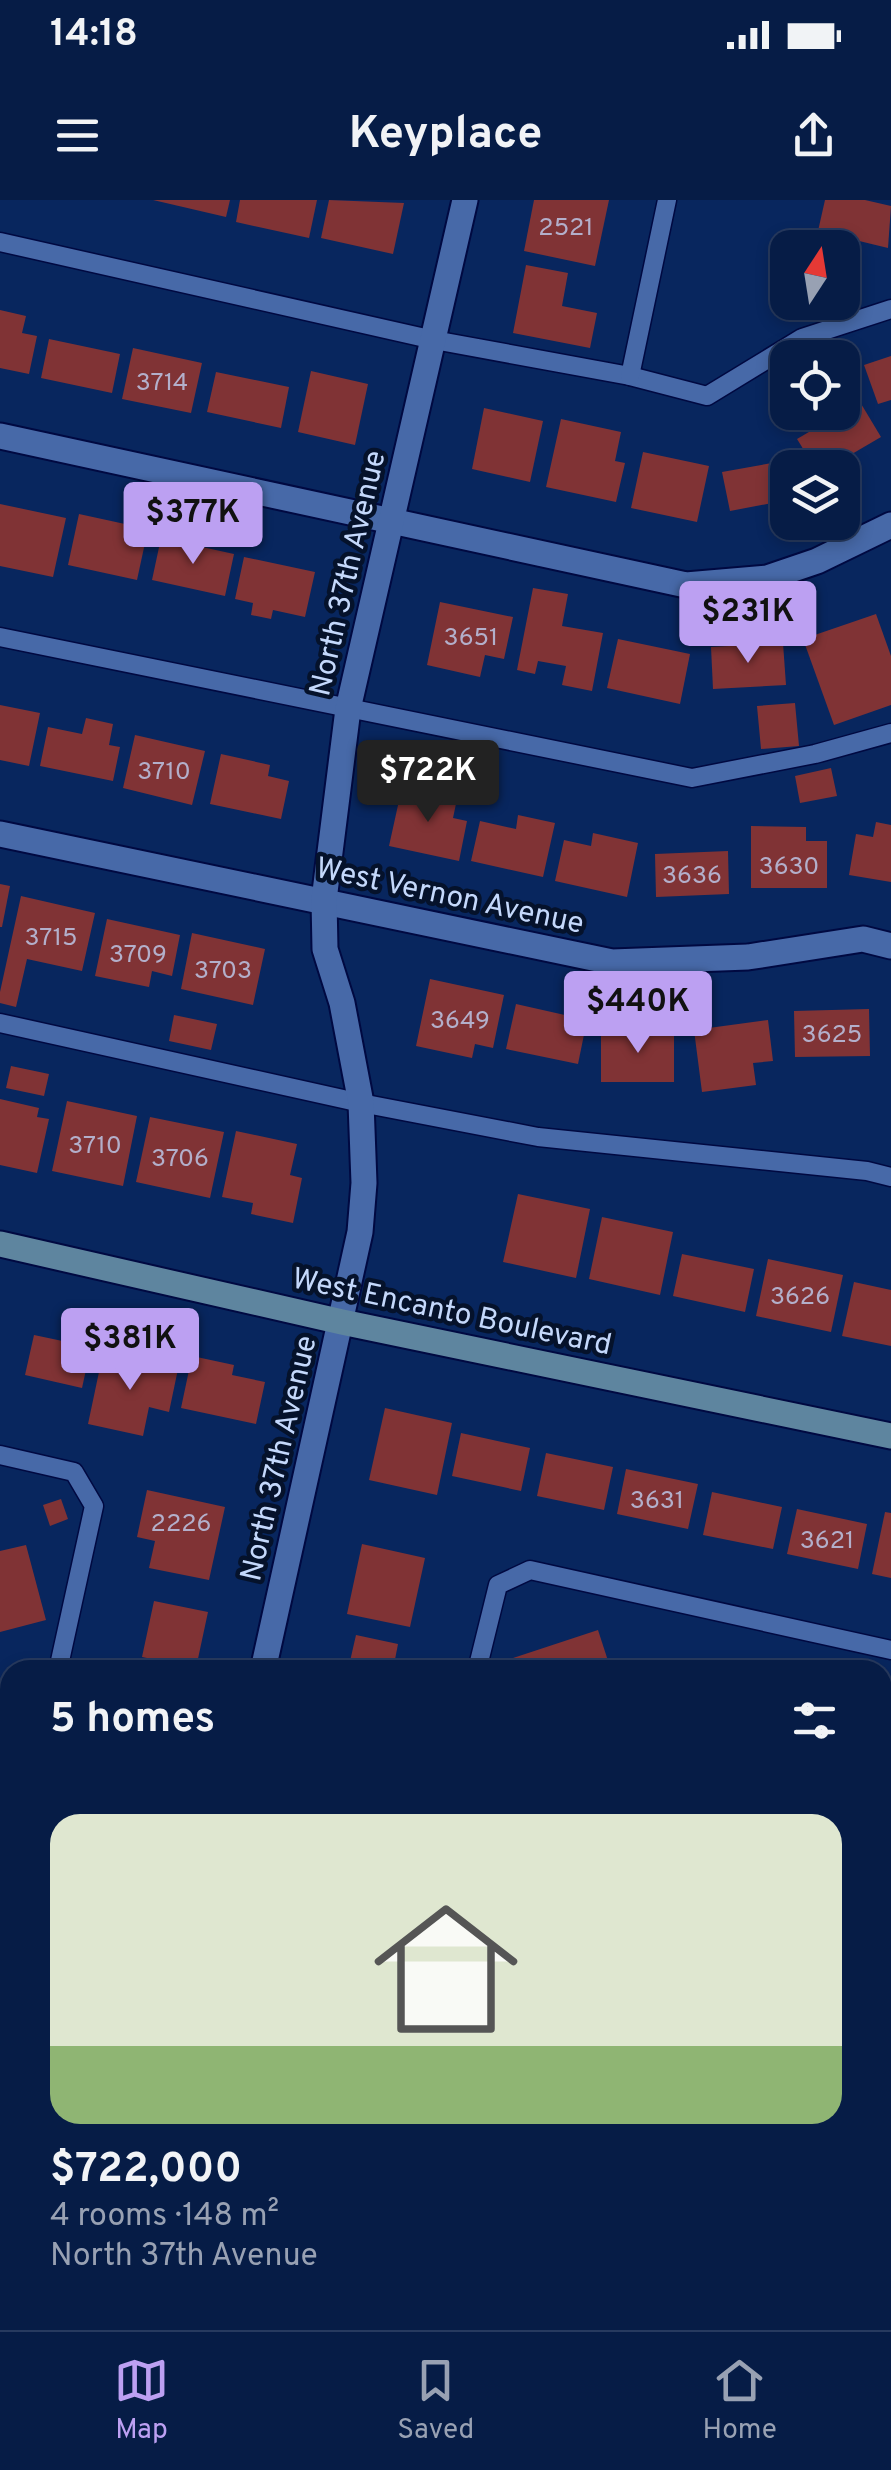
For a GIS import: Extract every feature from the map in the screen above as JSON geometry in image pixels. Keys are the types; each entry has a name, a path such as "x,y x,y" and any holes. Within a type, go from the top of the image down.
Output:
{"street":[{"name":"North 37th Avenue","path":"265,1660 342,1322 362,1216 361,1103 342,1003 325,950 324,900 348,709 465,200"},
{"path":"0,436 686,585 767,578 816,561 891,525"},
{"name":"West Vernon Avenue","path":"0,834 612,962 748,957 863,939 891,946"},
{"name":"West Encanto Boulevard","path":"0,1244 342,1322 891,1436"}],"lane":[{"path":"630,376 667,200"},
{"path":"0,242 434,340 630,376 706,396 802,338 891,309"},
{"path":"0,636 692,778 815,754 891,734"},
{"path":"0,1023 361,1103 538,1137 867,1171 891,1177"},
{"path":"0,1455 74,1472 94,1506 60,1660"},
{"path":"479,1660 498,1585 530,1570 891,1650"}],"building":[{"path":"153,200 230,200 226,217"},
{"path":"240,200 317,200 309,238 236,222"},
{"path":"329,200 404,203 393,254 321,238"},
{"path":"534,200 609,200 595,266 524,251"},
{"path":"825,200 865,200 891,206 888,248 860,241 860,230 818,230"},
{"path":"526,265 568,273 562,306 597,313 590,348 513,333"},
{"path":"0,310 26,316 22,333 37,336 29,374 0,368"},
{"path":"49,339 120,354 112,393 41,378"},
{"path":"133,348 202,363 191,413 122,399"},
{"path":"891,356 891,400 878,404 864,365"},
{"path":"311,371 368,384 355,445 298,432"},
{"path":"216,372 289,387 281,428 207,412"},
{"path":"860,402 881,437 859,450 804,450 797,439 812,430 860,430"},
{"path":"484,408 543,421 530,482 472,469"},
{"path":"561,419 621,432 615,461 625,463 616,502 546,487"},
{"path":"643,452 709,466 697,522 631,508"},
{"path":"770,463 770,503 730,511 722,472"},
{"path":"0,504 66,518 53,577 0,566"},
{"path":"79,514 148,529 137,580 68,565"},
{"path":"161,538 234,554 225,596 152,580"},
{"path":"244,557 315,572 305,617 273,610 271,619 251,615 253,603 235,599"},
{"path":"533,588 568,594 562,626 603,633 592,691 562,685 566,666 538,661 535,674 517,670"},
{"path":"440,602 513,617 504,659 485,655 480,677 427,665"},
{"path":"876,614 891,656 891,705 834,725 803,639"},
{"path":"618,639 690,654 680,704 607,688"},
{"path":"783,643 786,685 713,689 711,647"},
{"path":"795,703 799,746 761,749 757,706"},
{"path":"0,705 40,713 29,766 0,760"},
{"path":"86,718 113,724 109,745 120,747 113,781 40,766 48,727 82,734"},
{"path":"135,735 205,751 192,805 123,788"},
{"path":"221,754 270,765 268,776 289,781 281,819 210,804"},
{"path":"831,768 837,796 800,803 795,776"},
{"path":"402,787 457,799 453,818 467,821 459,861 389,846"},
{"path":"518,815 555,823 543,877 471,861 480,821 516,829"},
{"path":"876,822 891,825 891,882 849,875 856,834 873,837"},
{"path":"751,826 806,827 806,841 827,841 827,888 751,888"},
{"path":"593,833 638,843 627,897 555,881 564,840 591,846"},
{"path":"728,851 729,894 656,897 655,854"},
{"path":"0,884 10,886 2,927 0,927"},
{"path":"21,896 95,913 82,971 27,959 16,1007 0,1003 0,992"},
{"path":"107,919 180,935 172,976 152,971 149,987 95,976"},
{"path":"192,933 265,949 253,1005 181,989"},
{"path":"430,979 504,995 493,1048 475,1044 472,1058 416,1046"},
{"path":"516,1004 587,1020 578,1064 506,1049"},
{"path":"869,1009 870,1056 795,1057 794,1011"},
{"path":"174,1015 217,1024 211,1050 169,1041"},
{"path":"768,1020 773,1061 753,1063 756,1085 702,1092 694,1030"},
{"path":"601,1029 674,1029 674,1082 601,1082"},
{"path":"11,1066 49,1074 44,1096 6,1088"},
{"path":"0,1099 39,1108 37,1117 49,1119 37,1173 0,1165"},
{"path":"67,1101 137,1116 123,1186 52,1171"},
{"path":"150,1117 224,1132 210,1198 136,1182"},
{"path":"236,1131 297,1144 290,1175 302,1178 293,1223 251,1214 253,1203 222,1197"},
{"path":"518,1194 590,1209 576,1278 503,1262"},
{"path":"602,1217 673,1232 660,1295 589,1279"},
{"path":"682,1254 754,1269 745,1312 673,1296"},
{"path":"768,1259 843,1275 831,1332 756,1316"},
{"path":"854,1282 891,1290 891,1346 842,1336"},
{"path":"34,1335 91,1347 82,1388 25,1375"},
{"path":"103,1353 178,1369 169,1412 149,1407 143,1436 88,1424"},
{"path":"192,1356 234,1365 232,1375 265,1382 256,1424 181,1408"},
{"path":"385,1408 452,1423 437,1495 369,1480"},
{"path":"461,1433 530,1448 521,1491 452,1476"},
{"path":"546,1453 613,1467 604,1510 537,1496"},
{"path":"626,1469 698,1484 688,1529 617,1514"},
{"path":"147,1490 225,1507 209,1580 149,1568 155,1541 137,1537"},
{"path":"712,1492 782,1507 773,1549 703,1535"},
{"path":"61,1499 68,1519 50,1526 43,1505"},
{"path":"797,1509 867,1524 858,1569 787,1554"},
{"path":"885,1512 891,1513 891,1578 872,1574"},
{"path":"362,1544 425,1558 410,1627 347,1614"},
{"path":"26,1545 46,1620 0,1632 0,1551"},
{"path":"154,1601 208,1612 198,1660 142,1657"},
{"path":"598,1630 608,1660 510,1660"},
{"path":"356,1635 398,1644 395,1660 350,1660"}]}
